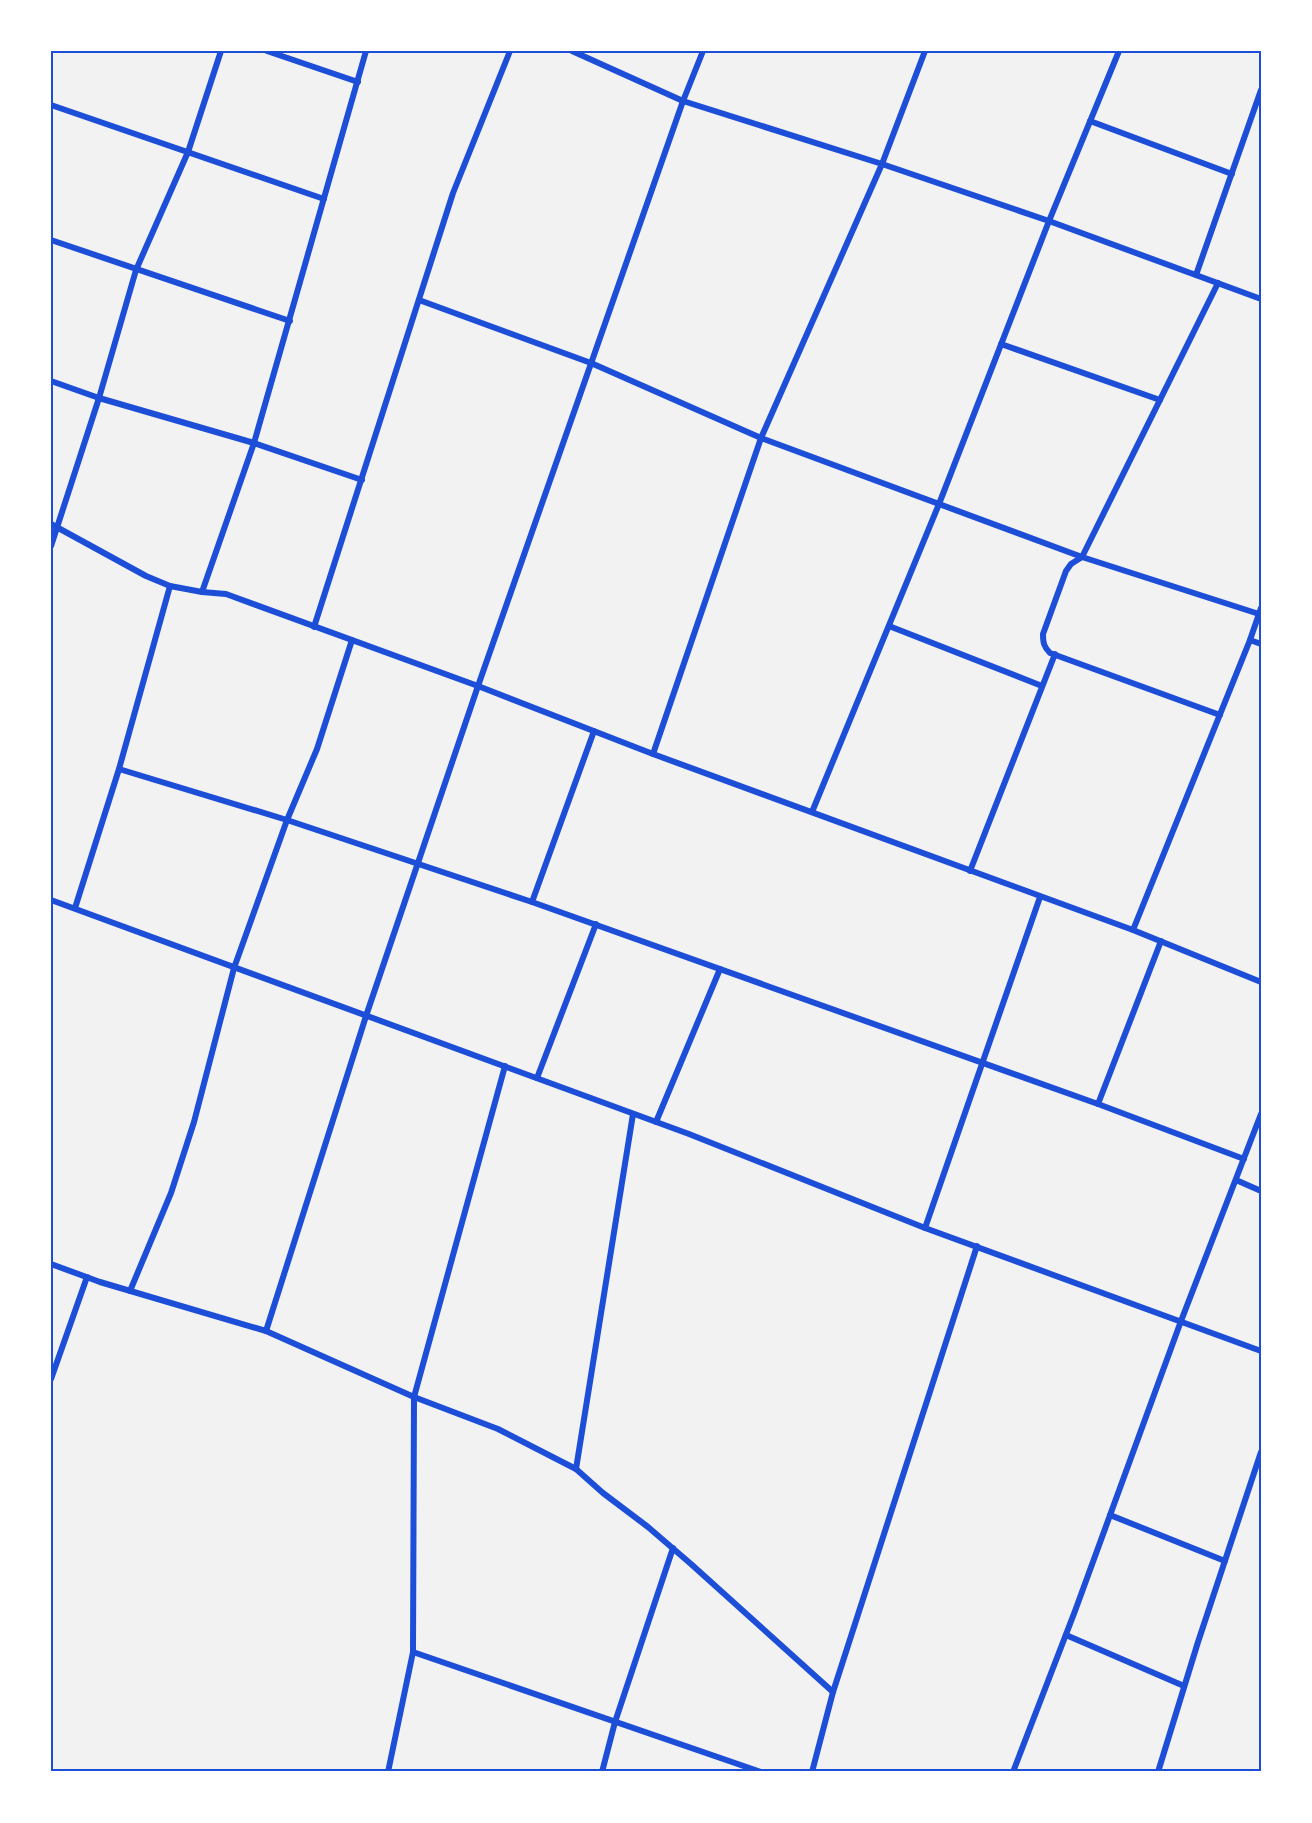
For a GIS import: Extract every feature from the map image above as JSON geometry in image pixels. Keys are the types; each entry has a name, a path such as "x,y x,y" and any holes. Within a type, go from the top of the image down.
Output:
{"street":[{"path":"51,546 54,526 99,398 136,270 188,152 221,51"},
{"path":"267,51 358,82"},
{"path":"202,592 254,443 366,51"},
{"path":"314,627 453,193 510,51"},
{"path":"572,51 682,101 882,164 1049,221 1261,299"},
{"path":"266,1331 366,1016 478,686 682,101 703,51"},
{"path":"652,754 761,438 882,164 925,51"},
{"path":"812,812 939,504 1049,221 1119,51"},
{"path":"1196,275 1261,90"},
{"path":"51,105 324,199"},
{"path":"1090,121 1232,174"},
{"path":"51,240 290,321"},
{"path":"1218,283 1082,557 1071,564 1066,571 1043,634 1045,648 1054,654 1220,715"},
{"path":"419,300 591,363 761,438 1082,557 1260,611 1133,930"},
{"path":"1001,344 1160,400"},
{"path":"51,381 99,398 254,443 362,480"},
{"path":"54,526 146,576 170,586 226,594 478,686 652,754 1133,930 1261,982"},
{"path":"75,908 118,769 170,586"},
{"path":"889,626 1042,686"},
{"path":"130,1291 171,1192 194,1122 234,968 287,820 318,749 352,640"},
{"path":"1250,640 1261,644"},
{"path":"970,871 1054,654"},
{"path":"532,902 594,731"},
{"path":"118,769 287,820 596,924 1098,1104 1244,1159"},
{"path":"925,1228 1040,897"},
{"path":"51,900 656,1122 925,1228 1261,1351"},
{"path":"537,1078 596,924"},
{"path":"1098,1104 1161,941"},
{"path":"656,1122 720,969"},
{"path":"388,1772 413,1653 414,1397 505,1066"},
{"path":"576,1469 633,1114"},
{"path":"1012,1772 1066,1635 1181,1321 1261,1114"},
{"path":"1236,1180 1261,1191"},
{"path":"812,1772 833,1692 977,1246"},
{"path":"51,1264 130,1291 266,1331 414,1397 498,1429 576,1469 673,1548 833,1692"},
{"path":"51,1379 87,1277"},
{"path":"1158,1772 1261,1452"},
{"path":"1110,1515 1225,1561"},
{"path":"602,1772 615,1722 673,1548"},
{"path":"1066,1635 1184,1686"},
{"path":"413,1653 762,1772"}]}
